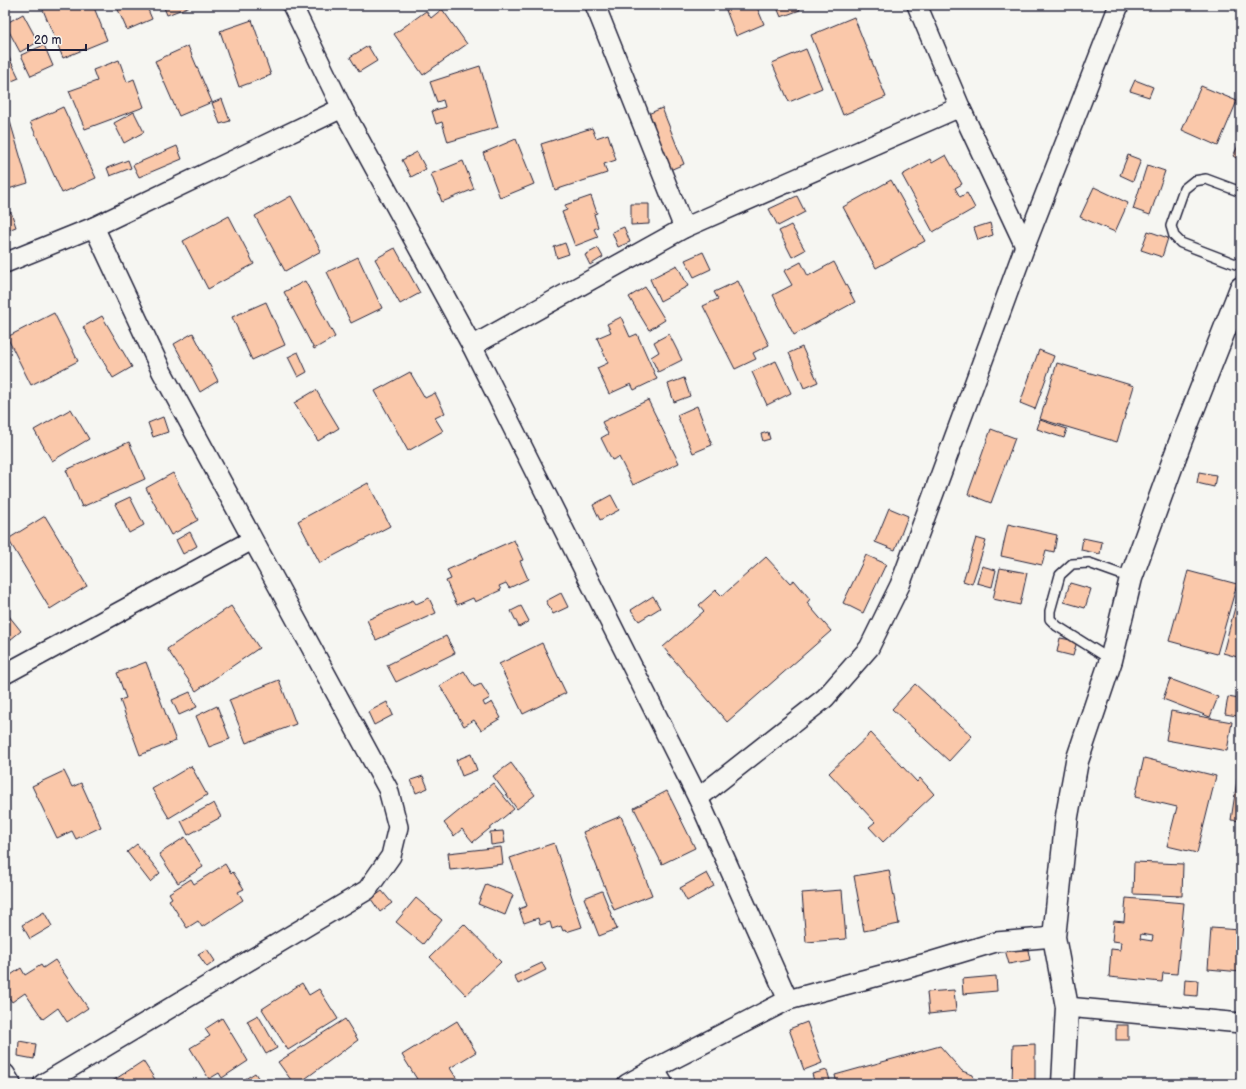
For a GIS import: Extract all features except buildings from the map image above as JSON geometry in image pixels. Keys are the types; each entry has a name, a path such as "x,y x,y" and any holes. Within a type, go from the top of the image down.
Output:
{"street":[{"path":"292,5 342,108 472,346 698,798 788,1000"},
{"path":"595,5 684,228"},
{"path":"917,5 960,107 1025,246"},
{"path":"698,798 825,698 870,648 900,585 1025,246 1119,5"},
{"path":"472,346 684,228 960,107"},
{"path":"5,263 94,227 342,108"},
{"path":"43,1084 366,890 391,856 398,827 388,789 162,372 94,227"},
{"path":"1063,1084 1067,1007 1054,937 1067,816 1077,761 1111,660 1131,578 1182,440 1241,288"},
{"path":"5,674 252,540"},
{"path":"627,1084 658,1076 788,1000 922,964 996,942 1054,937"},
{"path":"1067,1007 1241,1023"},
{"path":"5,1074 11,1084"}],"lane":[{"path":"1241,192 1206,179 1194,181 1184,189 1171,226 1174,236 1181,243 1241,266"},
{"path":"1111,660 1057,626 1050,619 1050,612 1060,575 1072,564 1089,563 1131,578"}]}
